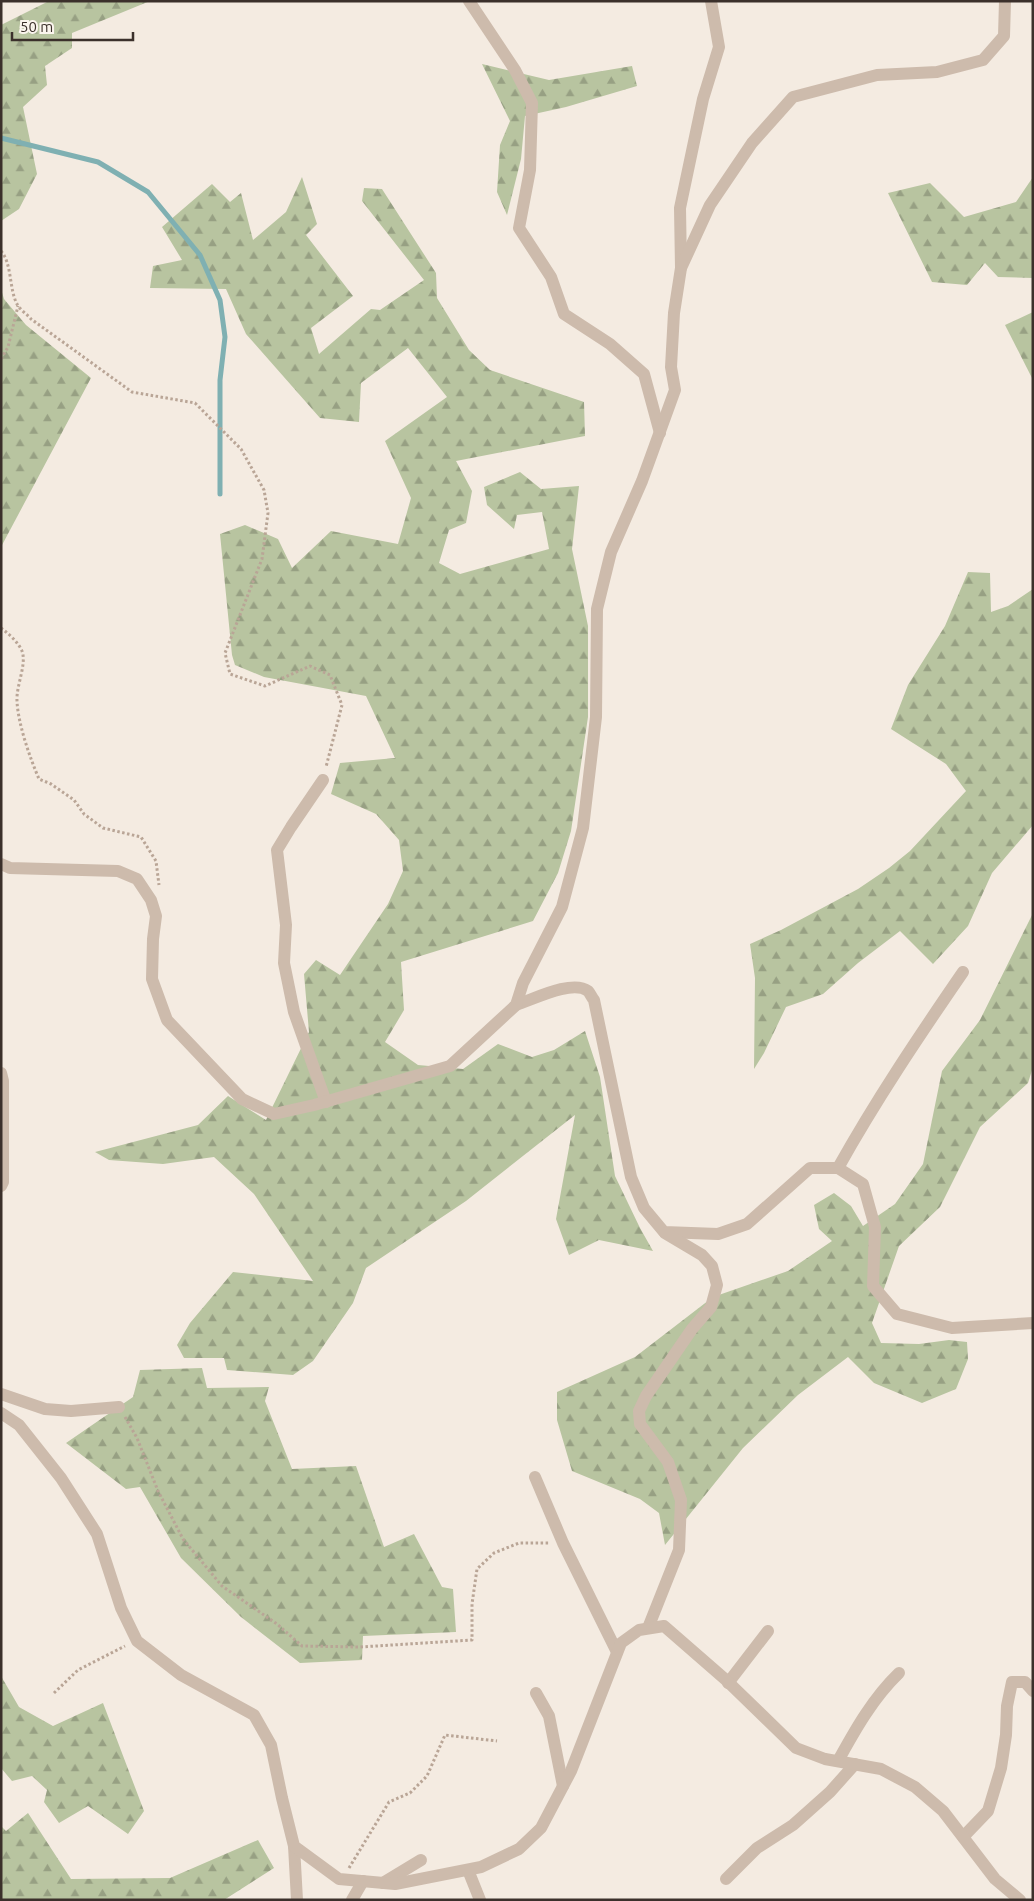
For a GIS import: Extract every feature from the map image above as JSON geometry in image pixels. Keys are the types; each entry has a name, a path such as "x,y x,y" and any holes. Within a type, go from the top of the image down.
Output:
{"street":[{"path":"469,1 515,70 532,103 530,170 519,228 551,277 564,314 610,344 644,374 660,432"},
{"path":"516,1005 523,982 562,906 583,828 596,717 597,609 611,552 642,481 675,390 671,368 674,314 681,268 680,208 703,99 719,47 711,1"},
{"path":"681,268 710,205 752,143 793,97 877,75 937,72 983,60 1004,36 1005,1"},
{"path":"323,780 291,827 278,850 286,925 284,963 294,1012 326,1102"},
{"path":"1,864 10,868 118,871 136,879 151,900 156,916 153,939 152,979 167,1020 242,1099 274,1114 326,1102 450,1066 516,1005 560,989 576,986 588,990 594,1000 631,1177 644,1208 664,1232 702,1255 712,1266 716,1285 711,1307 692,1329 646,1396 639,1411 640,1424 668,1462 681,1500 679,1550 648,1628"},
{"path":"838,1168 898,1066 963,972"},
{"path":"1,1073 3,1081 3,1182 1,1186"},
{"path":"664,1232 718,1234 747,1224 810,1168 838,1168 863,1184 875,1227 873,1286 897,1314 952,1328 1033,1323"},
{"path":"1,1394 45,1410 71,1411 119,1407"},
{"path":"1,1413 19,1425 61,1478 97,1534 121,1608 137,1641 181,1675 254,1715 271,1744 294,1846 297,1900"},
{"path":"536,1477 563,1543 616,1652"},
{"path":"294,1846 339,1878 395,1884 481,1867 519,1849 541,1828 571,1771 620,1643 639,1630 664,1626 728,1683 796,1748 825,1759 880,1769 915,1787 944,1810 996,1879 1020,1900"},
{"path":"728,1683 768,1631"},
{"path":"838,1761 860,1721 887,1685 899,1673"},
{"path":"963,1836 988,1812 1001,1768 1006,1735 1007,1706 1012,1682 1025,1682 1033,1691"},
{"path":"536,1693 549,1716 563,1786"},
{"path":"726,1879 757,1848 793,1825 822,1799 854,1764"},
{"path":"383,1883 421,1860"},
{"path":"468,1870 480,1900"},
{"path":"352,1900 363,1881"}],"path":[{"path":"1,251 6,256 10,286 18,306 31,319 132,392 195,404 242,449 264,490 268,513 262,559 224,653 230,674 265,686 310,666 330,676 342,705 323,780"},
{"path":"1,359 8,347 18,306"},
{"path":"1,628 13,638 22,652 23,662 16,703 29,755 39,779 51,784 74,800 84,814 103,828 141,837 156,861 159,879 158,888"},
{"path":"119,1407 136,1438 158,1491 183,1539 222,1586 277,1624 302,1646 360,1648 472,1640 472,1604 477,1569 494,1553 519,1543 563,1543"},
{"path":"54,1693 78,1670 137,1641"},
{"path":"342,1879 389,1802 410,1794 427,1776 445,1735 497,1742"}],"green space":[{"path":"49,1 150,1 72,33 72,48 45,66 47,85 23,107 37,174 19,209 1,221 1,25"},
{"path":"482,64 549,80 632,66 637,86 566,107 525,116 521,159 507,215 497,192 500,145 510,121"},
{"path":"302,177 317,224 306,235 353,296 311,328 319,354 371,309 380,310 424,280 362,201 364,188 382,189 436,273 437,298 469,350 490,370 584,402 585,436 456,461 472,491 466,523 449,530 439,563 460,574 549,549 542,512 517,515 514,529 487,505 484,487 520,472 541,489 579,486 572,549 588,626 588,717 571,831 558,873 533,921 401,962 404,1010 385,1042 418,1065 463,1069 498,1044 532,1057 554,1050 585,1031 600,1077 615,1176 653,1251 599,1240 569,1255 556,1219 575,1115 466,1201 366,1268 353,1303 313,1361 293,1375 227,1370 224,1358 184,1358 177,1345 190,1323 233,1272 313,1281 254,1194 214,1157 163,1164 109,1160 95,1152 198,1125 228,1096 266,1120 309,1032 304,974 316,960 340,975 388,904 403,871 399,840 376,814 331,794 340,763 395,758 366,696 264,677 235,665 232,655 220,534 245,525 278,539 292,568 331,531 398,544 411,498 385,441 447,397 408,348 361,383 359,422 320,418 246,334 226,289 150,288 153,266 182,260 162,227 212,184 230,202 241,193 253,240 286,212"},
{"path":"1033,177 1033,278 998,277 985,263 967,285 932,282 888,193 930,183 964,217 1016,202"},
{"path":"1,289 4,299 26,325 91,378 1,547"},
{"path":"1033,312 1033,380 1005,325"},
{"path":"968,572 990,573 991,612 1008,606 1033,589 1033,825 992,873 968,926 933,964 900,931 858,963 823,994 786,1007 764,1053 754,1069 755,978 750,944 781,930 858,889 889,868 910,851 966,791 946,764 891,729 908,685 945,626"},
{"path":"1033,913 1033,1067 1028,1083 980,1127 940,1207 899,1246 872,1323 881,1343 919,1344 949,1340 967,1342 968,1359 956,1389 922,1403 874,1383 848,1357 798,1395 743,1448 665,1545 659,1513 640,1499 572,1471 557,1420 557,1392 635,1357 713,1297 788,1271 832,1241 819,1229 814,1205 834,1193 851,1206 863,1226 895,1204 923,1164 942,1071 980,1020"},
{"path":"202,1368 207,1388 269,1387 265,1401 292,1469 356,1466 384,1547 414,1534 442,1587 453,1589 456,1632 363,1636 362,1660 300,1663 241,1617 181,1558 140,1487 126,1489 66,1443 133,1397 140,1370"},
{"path":"1,1676 19,1707 53,1726 103,1703 144,1811 128,1834 88,1806 59,1823 44,1802 47,1790 32,1776 12,1781 1,1768"},
{"path":"28,1813 71,1879 170,1878 258,1840 274,1868 224,1900 1,1900 1,1826 6,1831"}],"waterway":[{"path":"1,138 98,162 148,192 200,255 220,300 225,337 220,380 220,494"}]}
